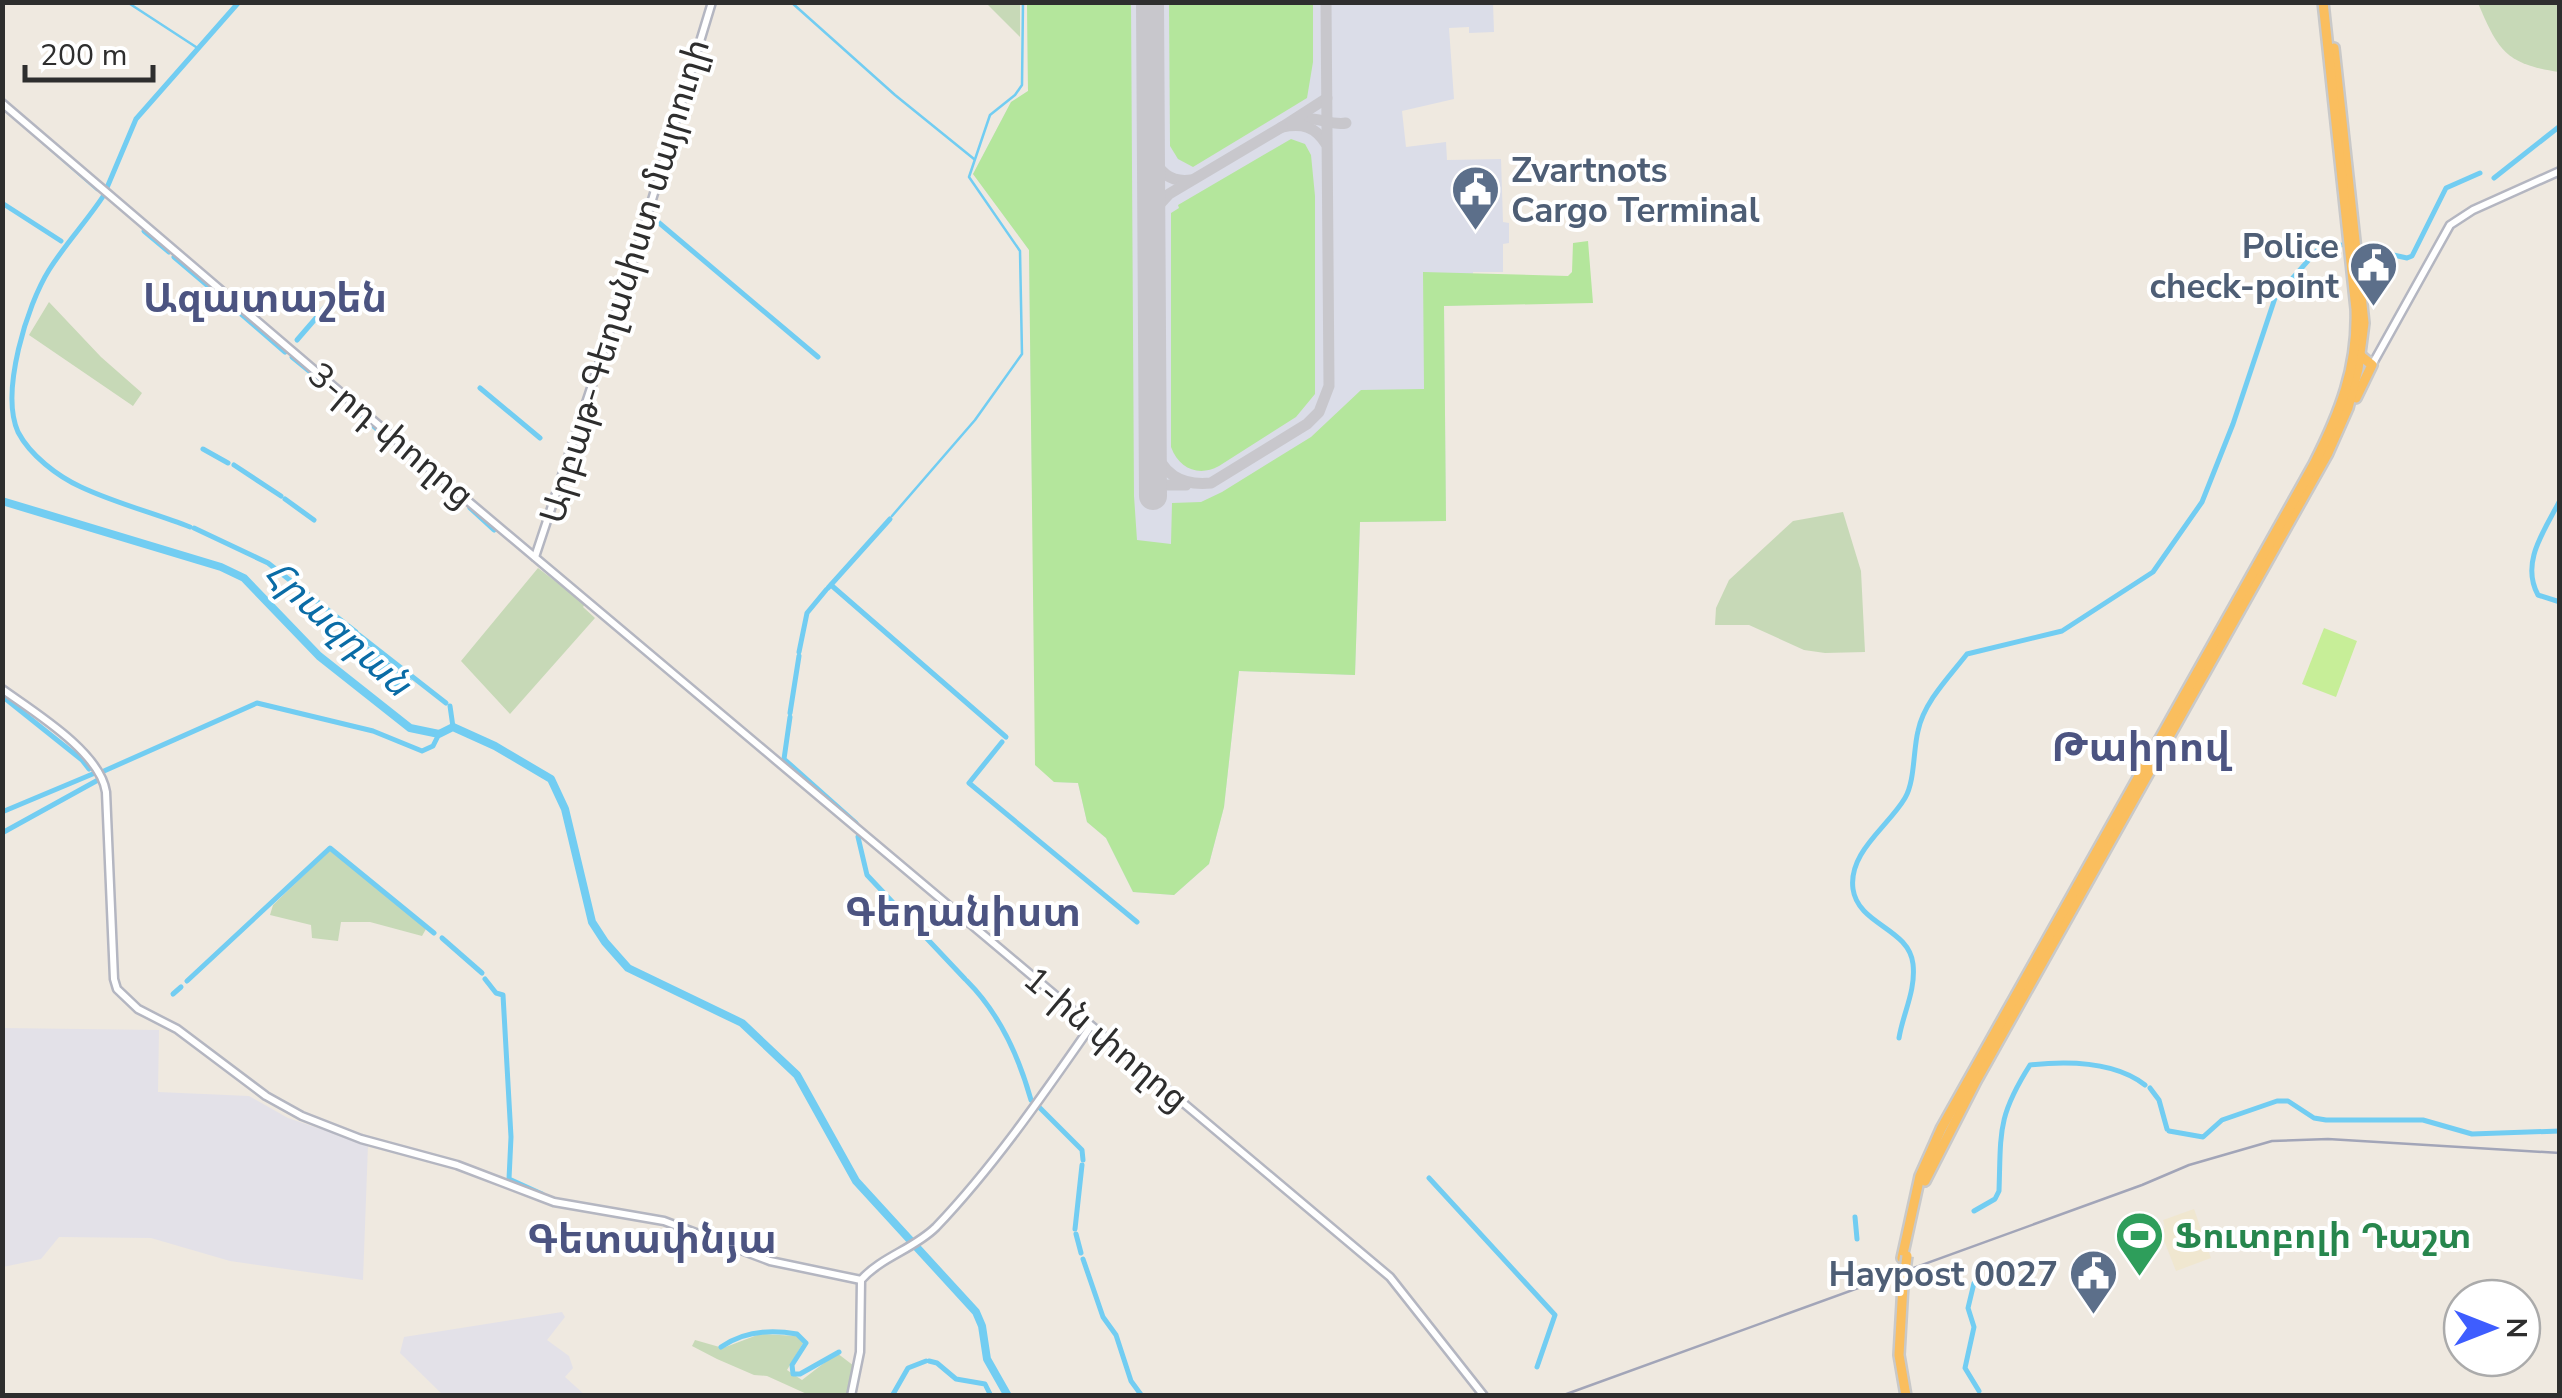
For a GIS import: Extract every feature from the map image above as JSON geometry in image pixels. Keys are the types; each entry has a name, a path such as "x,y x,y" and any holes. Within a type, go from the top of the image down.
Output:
{"highway":[{"path":"1903,1396 1893,1336 1920,1176 1941,1129 2314,464 2350,392 2361,356 2357,275 2326,2"},
{"path":"2348,408 2360,329"},
{"path":"1904,1257 1926,1178 2328,453 2372,365 2361,356"}],"main road":[{"name":"Արբաթ-Գեղանիստ մայրուղի","path":"538,559 712,2"},
{"name":"3-րդ փողոց","path":"2,102 538,559"},
{"path":"2372,365 2450,226 2473,210 2560,171"},
{"name":"1-ին փողոց","path":"538,559 1397,1284 1484,1396"},
{"path":"2,689 91,760 104,779 112,960 117,989 138,1008 177,1029 276,1103 361,1139 457,1165 554,1202 664,1221 770,1261 861,1280"},
{"path":"851,1396 860,1352 861,1280 930,1231 1044,1094 1091,1026"}],"shaded area":[{"path":"1027,3 1493,3 1494,32 1469,33 1469,27 1449,28 1454,99 1402,111 1406,147 1446,142 1447,160 1501,159 1503,222 1509,223 1509,243 1503,244 1503,272 1473,272 1472,305 1444,306 1446,521 1360,522 1355,675 1239,671 1224,807 1209,864 1174,895 1133,892 1106,838 1087,822 1078,783 1054,782 1032,489 1029,250 973,174 1011,102 1028,91"},
{"path":"3,1028 159,1030 158,1092 249,1096 288,1118 368,1145 363,1280 230,1261 151,1238 59,1237 41,1259 3,1267"},
{"path":"2194,1209 2211,1258 2176,1271 2161,1233 2165,1228 2163,1220"},
{"path":"562,1312 565,1317 547,1340 569,1356 573,1368 565,1377 585,1395 443,1395 400,1353 404,1337"}],"green space":[{"path":"986,3 1020,3 1020,37"},
{"path":"1027,3 1131,3 1137,540 1171,544 1172,503 1201,502 1222,492 1311,437 1361,390 1424,389 1423,272 1568,276 1572,272 1573,243 1588,241 1593,303 1444,306 1446,521 1360,522 1355,675 1239,671 1224,807 1209,864 1174,895 1133,892 1106,838 1087,822 1078,783 1054,782 1035,765 1029,250 973,174 1011,102 1028,91"},
{"path":"1169,3 1313,3 1313,62 1307,98 1193,167 1178,159 1170,146"},
{"path":"2478,3 2559,3 2559,72 2526,64 2506,52"},
{"path":"1291,139 1305,144 1311,155 1315,196 1315,394 1296,417 1219,466 1204,471 1190,469 1179,461 1171,447 1171,213 1178,205"},
{"path":"49,302 142,393 133,406 29,335"},
{"path":"1843,512 1861,571 1865,652 1804,650 1749,625 1715,625 1716,608 1729,580 1793,521"},
{"path":"538,568 585,604 583,607 595,618 510,714 461,661"},
{"path":"2324,628 2357,641 2336,697 2302,684"},
{"path":"331,849 426,929 422,936 370,922 341,922 338,941 312,938 311,925 270,915 273,905"},
{"path":"760,1334 797,1336 803,1343 787,1370 802,1380 837,1353 854,1366 847,1395 809,1395 692,1346 695,1340 723,1348"}],"water":[{"path":"365,644 412,680 401,695 352,660"}],"waterway":[{"path":"127,2 196,47"},
{"path":"106,190 136,119 239,2"},
{"path":"791,2 974,159"},
{"path":"892,516 975,420 1022,354 1020,251 969,177 990,115 1022,85 1023,2"},
{"path":"2494,178 2560,126"},
{"path":"42,142 97,190"},
{"path":"2366,249 2412,256 2446,188 2480,173"},
{"path":"104,195 49,270 32,304 14,372 13,415 18,432 30,449 63,477 107,498 190,527"},
{"path":"2,203 61,241"},
{"path":"651,216 818,357"},
{"path":"144,231 169,252"},
{"path":"1899,1038 1911,993 1913,964 1903,942 1857,901 1853,876 1863,852 1905,798 1926,710 1967,654 2062,631 2153,572 2202,502 2275,298 2322,245 2341,245"},
{"path":"174,257 214,291"},
{"path":"225,300 285,352"},
{"path":"297,340 329,303"},
{"path":"292,357 346,401"},
{"path":"480,388 540,438"},
{"path":"361,415 386,437"},
{"path":"203,449 228,463"},
{"path":"234,465 281,496"},
{"path":"285,499 314,520"},
{"path":"2560,500 2537,546 2532,570 2538,595 2560,602"},
{"name":"Հրազդան","path":"2,501 221,567 244,578 319,656 410,728 439,734 453,727 551,779 565,809 592,922 605,942 628,968 742,1023 797,1075 856,1181 976,1312 987,1359 1008,1396"},
{"path":"470,508 494,530"},
{"path":"828,588 890,519"},
{"path":"194,528 268,563 356,632"},
{"path":"831,585 1006,737"},
{"path":"799,652 807,613 826,590"},
{"path":"359,635 446,703"},
{"path":"790,713 799,656"},
{"path":"2,696 89,769"},
{"path":"104,771 257,703 373,731 422,751 433,746 439,734"},
{"path":"450,706 453,727"},
{"path":"790,717 784,759 856,823"},
{"path":"1002,742 969,783 1137,922"},
{"path":"2,812 95,773"},
{"path":"2,833 98,780"},
{"path":"858,837 867,875 965,979"},
{"path":"187,981 330,848 434,933"},
{"path":"442,938 482,973"},
{"path":"485,979 496,993 503,995 511,1137 509,1179 542,1194"},
{"path":"967,981 1007,1036 1031,1100"},
{"path":"173,994 181,987"},
{"path":"1974,1211 1995,1199 1999,1191 2006,1112 2030,1065 2074,1063 2105,1067 2145,1085"},
{"path":"2150,1088 2159,1100 2167,1129"},
{"path":"2169,1131 2203,1137 2222,1120 2277,1101 2288,1101 2314,1118 2326,1120 2423,1120 2472,1134 2560,1131"},
{"path":"1040,1108 1082,1150 1083,1160"},
{"path":"1075,1229 1082,1165"},
{"path":"1429,1178 1555,1315 1537,1367"},
{"path":"1855,1217 1857,1239"},
{"path":"1076,1234 1081,1253"},
{"path":"1083,1259 1103,1317 1116,1335 1131,1381 1142,1396"},
{"path":"1974,1283 1968,1308 1974,1327 1965,1368 1979,1391"},
{"path":"721,1347 758,1333 797,1334 806,1343 792,1365 793,1374 800,1374 839,1352"},
{"path":"892,1396 908,1368 926,1361"},
{"path":"929,1361 956,1379 985,1384 991,1396"}],"taxiway":[{"path":"1153,444 1174,476 1211,483 1307,424 1319,412 1329,386 1326,2"},
{"path":"1326,144 1307,127 1282,127 1327,98"},
{"path":"1300,119 1346,123"},
{"path":"1151,222 1169,194 1282,127"},
{"path":"1151,153 1166,175 1191,180"},
{"path":"1153,485 1186,485"}],"runway":[{"path":"1150,2 1153,496"}],"railway":[{"path":"1561,1396 2189,1165 2272,1141 2328,1139 2560,1153"},
{"path":"356,1396 396,1396"}],"place":[{"name":"Zvartnots Cargo Terminal","path":"1476,232"},
{"name":"Police check-point","path":"2374,308"},
{"name":"Ֆուտբոլի Դաշտ","path":"2140,1278"},
{"name":"Haypost 0027","path":"2093,1316"}],"district":[{"name":"Ազատաշեն","path":"265,299"},
{"name":"Թաիրով","path":"2141,748"},
{"name":"Գեղանիստ","path":"963,913"},
{"name":"Գետափնյա","path":"652,1240"}]}
